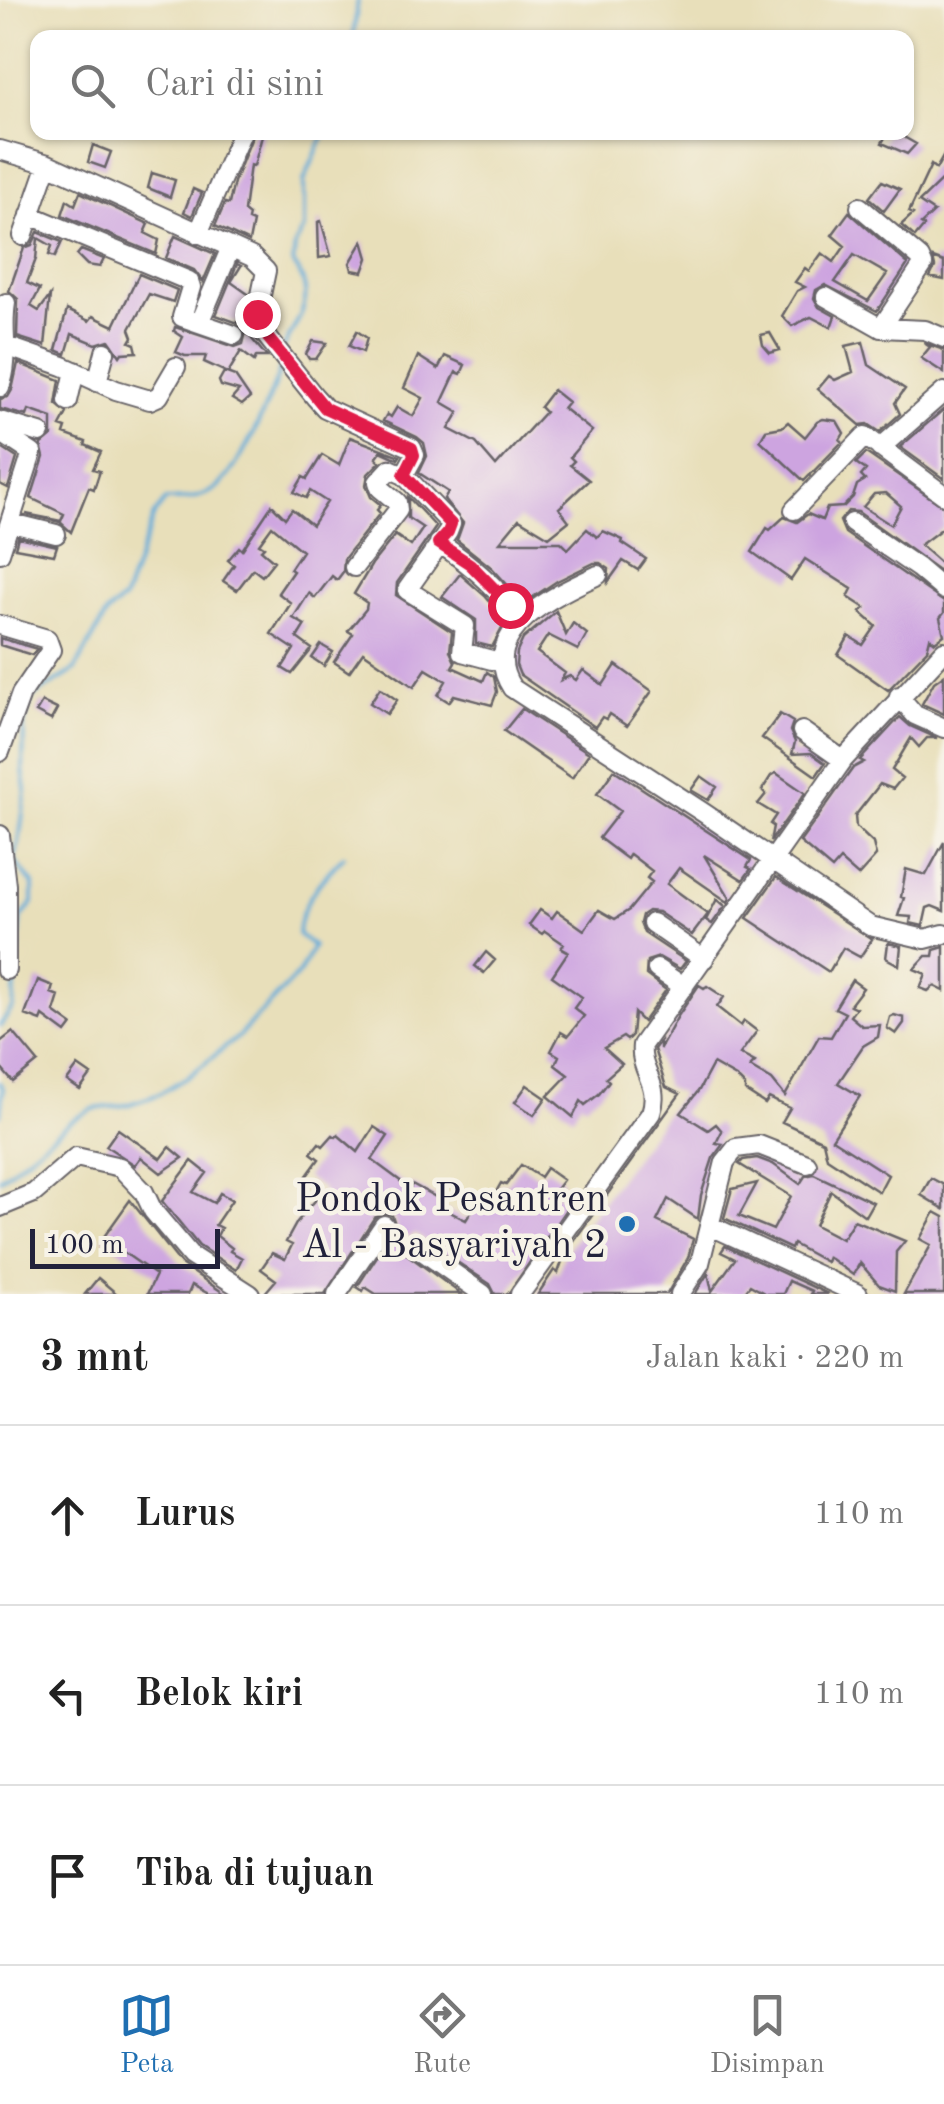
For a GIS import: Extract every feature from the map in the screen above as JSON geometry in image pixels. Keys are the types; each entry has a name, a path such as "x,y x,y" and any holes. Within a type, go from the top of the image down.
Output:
{"street":[{"path":"198,234 239,140"},
{"path":"0,150 48,164 252,257 266,271 257,314 264,333 325,408 412,448 414,455 404,475"},
{"path":"24,236 48,164"},
{"path":"860,207 920,258 923,265 881,328"},
{"path":"30,215 189,281 191,287 182,315 234,335"},
{"path":"198,323 231,247"},
{"path":"826,297 881,328 925,330 944,338"},
{"path":"0,387 8,360 3,319 6,303"},
{"path":"6,346 150,400 158,396 176,367"},
{"path":"97,382 106,352"},
{"path":"68,401 75,371"},
{"path":"880,448 944,392"},
{"path":"0,421 40,433"},
{"path":"0,432 32,453 0,553"},
{"path":"794,510 862,436 944,495"},
{"path":"354,567 398,510 397,502 378,482 390,469 396,469 448,518 450,528 408,590 464,626 462,652 503,663"},
{"path":"12,523 56,534"},
{"path":"852,523 944,590"},
{"path":"438,543 470,564 490,571 520,620"},
{"path":"598,575 551,596 520,620 508,640 503,663 512,688 704,812 870,926 925,939 944,934"},
{"path":"0,625 46,639 50,650 21,694 0,752"},
{"path":"520,1294 651,1113 655,1089 640,1051 843,760 944,651"},
{"path":"899,696 916,715 944,728"},
{"path":"802,731 843,760"},
{"path":"0,836 6,884 6,970"},
{"path":"652,923 704,959"},
{"path":"657,969 684,987"},
{"path":"680,1294 700,1263 724,1162 736,1148 759,1144 807,1164"},
{"path":"0,1207 34,1193 76,1158 120,1167 150,1186 155,1214 191,1256 250,1294"},
{"path":"337,1294 384,1225"},
{"path":"710,1226 858,1294"},
{"path":"415,1246 483,1294"}],"building":[{"path":"251,140 261,140 254,166 250,165 244,211 253,222 249,242 215,226 225,203 229,204"},
{"path":"909,140 916,144 907,154 882,143"},
{"path":"93,145 111,152 105,168 88,162"},
{"path":"944,155 944,178 919,202 934,212 921,224 924,226 915,237 901,225 913,214 909,212 931,165 936,169"},
{"path":"152,173 175,180 170,197 148,188"},
{"path":"882,181 900,189 884,211 869,198"},
{"path":"193,189 202,193 192,216 184,212"},
{"path":"80,192 149,224 145,233 159,240 156,254 62,215 67,200 75,205"},
{"path":"849,212 908,264 877,311 825,285 816,290 814,298 819,307 835,316 831,327 811,317 792,326 782,316 797,291 805,287 795,282 822,253 834,262 845,246 832,235","holes":["854,255 887,274 868,301 835,282"]},
{"path":"321,221 331,256 319,258 318,222"},
{"path":"38,232 62,242 55,257 49,255 52,246 38,238 36,259 27,283 40,289 31,306 39,311 50,296 45,346 17,337 18,299 9,291 24,248 32,245"},
{"path":"175,236 215,254 203,282 194,270 166,258"},
{"path":"363,241 368,258 363,272 352,270 350,263"},
{"path":"81,250 104,259 100,267 87,265 77,255"},
{"path":"933,258 944,262 944,280 930,277 935,267"},
{"path":"237,264 241,266 231,282 248,294 238,323 216,315"},
{"path":"139,274 177,290 173,302 149,294 130,329 130,342 137,352 120,356 109,340 96,344 72,334 66,354 56,350 67,310 89,321 93,316 114,326"},
{"path":"175,327 235,347 243,344 246,332 267,357 256,357 254,361 241,351 228,373 204,362 206,356 176,352 183,337 174,331"},
{"path":"357,331 367,338 363,352 349,346"},
{"path":"770,333 780,350 770,353 761,335"},
{"path":"313,341 327,343 316,359 309,359 306,354"},
{"path":"863,342 869,365 905,389 895,403 900,414 880,432 868,424 860,425 818,389 829,376 835,380 853,372 846,346"},
{"path":"924,343 944,350 944,373 921,358 930,347"},
{"path":"418,356 438,369 445,356 465,365 461,374 456,372 442,402 459,412 449,429 476,443 496,466 545,412 540,407 553,390 568,402 563,408 592,431 570,457 574,461 570,465 589,480 559,508 569,521 549,537 519,519 500,542 561,542 568,549 587,529 597,537 603,531 623,540 646,559 638,570 623,561 608,582 609,569 594,563 524,603 492,568 457,540 463,523 444,499 448,492 419,473 427,456 424,443 383,421 397,407 413,416 423,398 404,388"},
{"path":"18,363 60,380 56,404 67,413 60,426 66,428 64,434 101,452 93,469 100,471 94,489 89,487 71,532 60,522 26,514 61,521 64,514 31,498 44,457 41,445 52,436 52,418 29,410 27,416 0,409 0,399 8,397 12,390"},
{"path":"224,372 235,376 250,398 242,405 232,399 239,391 221,386 219,381"},
{"path":"944,409 944,479 900,447"},
{"path":"823,419 837,421 844,433 842,442 804,481 760,440 766,430 788,422 805,437"},
{"path":"350,437 400,456 398,459 381,451 376,458 380,462 368,474 366,485 371,497 381,505 377,510 380,513 344,559 343,572 337,580 332,576 315,598 309,593 293,618 305,625 297,638 312,649 292,674 282,668 294,649 271,634 291,603 278,593 302,551 272,526 259,544 274,561 262,576 253,569 237,590 223,581 234,565 228,560 239,547 242,550 272,505 285,518 292,509 312,525 327,502 310,491 306,498 294,492 322,455 339,465"},
{"path":"0,447 17,458 8,488 0,484"},
{"path":"866,453 944,507 944,527 920,545 944,566 944,574 858,512 848,511 840,521 845,533 944,602 940,618 944,635 935,642 930,638 927,650 888,690 838,655 849,636 863,645 876,626 860,612 865,608 848,597 852,589 805,559 791,580 752,552 767,528 770,530 784,517 797,522 808,514 822,520 827,508 843,507 853,497 857,485 865,480 861,476 866,470 856,463","holes":["886,493 901,506 891,525 863,507 874,494"]},
{"path":"408,497 436,527 397,583 396,595 452,632 452,667 483,681 487,672 494,677 497,692 492,705 454,695 449,702 438,695 446,681 426,669 414,687 363,652 349,672 334,662 353,634 348,631 366,609 367,603 354,594 372,564 395,535 411,546 423,528 408,518"},
{"path":"18,537 57,546 54,555 15,548"},
{"path":"460,574 506,621 492,647 476,643 476,620 442,597"},
{"path":"556,611 566,635 573,623 587,634 578,650 548,635 537,652 565,673 561,680 570,676 576,680 583,670 603,685 616,665 652,691 627,726 609,714 595,727 520,675 517,652 523,639"},
{"path":"0,638 37,649 32,655 0,645"},
{"path":"321,645 333,652 324,666 312,658"},
{"path":"944,675 944,714 922,704 934,682"},
{"path":"380,688 397,700 387,714 370,703"},
{"path":"42,702 57,709 51,720 36,712"},
{"path":"522,709 589,753 572,778 504,731"},
{"path":"780,714 793,722 792,754 811,753 825,763 816,776 762,738"},
{"path":"900,717 937,738 927,738 919,747 911,738 892,770 902,778 893,789 880,784 855,816 856,827 873,843 876,856 858,876 840,860 832,869 800,842 853,768 864,762 860,760"},
{"path":"614,770 751,860 747,867 751,869 743,880 704,855 730,898 728,902 679,868 667,884 708,914 692,935 658,912 642,915 644,933 686,961 680,969 659,957 647,961 646,975 666,990 643,1022 634,1013 632,1035 627,1040 623,1037 604,1048 622,1064 606,1078 609,1081 599,1094 585,1105 581,1101 573,1117 548,1096 568,1075 555,1065 559,1056 551,1051 561,1032 568,1036 584,1016 574,1008 582,997 552,976 568,952 561,948 564,944 529,925 540,910 552,918 557,911 584,930 599,910 615,919 629,910 652,882 647,878 652,871 630,854 627,859 599,838 620,811 597,794"},
{"path":"776,773 805,793 770,842 770,824 776,815 758,804 766,794 762,790"},
{"path":"701,776 717,787 708,800 691,790"},
{"path":"944,842 944,911 932,906 927,908 923,926 910,923 911,917 898,916 906,869 926,875"},
{"path":"776,877 872,939 860,957 843,948 829,972 747,918"},
{"path":"717,899 725,906 712,924 706,920"},
{"path":"888,943 901,946 899,965 886,958"},
{"path":"944,947 944,991 934,986 928,991 920,988 926,974 914,969 926,956 933,956 934,950"},
{"path":"486,952 495,960 484,973 475,966"},
{"path":"38,980 53,986 51,993 59,996 54,1012 72,1025 66,1033 43,1016 41,1021 25,1015"},
{"path":"852,980 863,988 850,1005 856,1008 850,1016 862,1026 880,1025 878,1037 863,1046 838,1083 860,1096 832,1139 888,1175 879,1192 827,1158 823,1141 782,1122 790,1108 769,1098 765,1104 745,1091 736,1077 713,1064 681,1113 708,1130 716,1124 722,1131 716,1143 723,1144 713,1158 698,1219 668,1199 657,1221 693,1239 688,1258 667,1294 538,1294 554,1270 558,1273 565,1253 680,1094 666,1087 654,1049 660,1041 660,1049 699,985 724,997 717,1007 741,1026 744,1021 757,1031 740,1054 755,1062 750,1067 772,1080 785,1096 819,1036 831,1037 845,1013 835,1008"},
{"path":"894,1015 904,1018 896,1034 887,1028"},
{"path":"13,1032 38,1062 13,1082 0,1067 0,1042"},
{"path":"78,1066 91,1075 80,1090 67,1081"},
{"path":"527,1085 546,1098 534,1115 515,1102"},
{"path":"374,1127 388,1136 372,1160 410,1188 412,1184 441,1200 438,1206 466,1220 474,1207 492,1199 501,1183 506,1185 521,1165 540,1177 546,1168 563,1180 554,1192 571,1202 508,1294 495,1294 490,1284 415,1234 404,1240 404,1252 461,1294 376,1294 365,1287 363,1291 357,1287 396,1227 392,1215 384,1213 374,1218 325,1294 264,1294 276,1280 261,1269 272,1253 285,1259 292,1245 286,1242 297,1222 324,1190 306,1177 319,1159 311,1153 333,1135 358,1152"},
{"path":"118,1129 161,1159 170,1147 183,1158 161,1173 141,1157 135,1165 106,1146"},
{"path":"757,1158 773,1164 800,1184 805,1176 814,1174 873,1202 865,1216 831,1191 815,1225 842,1239 854,1220 905,1241 896,1252 895,1291 879,1285 860,1263 853,1275 828,1257 826,1262 793,1244 791,1249 724,1218 732,1189 757,1183 739,1216 773,1230 791,1196 739,1164"},
{"path":"192,1161 207,1173 193,1192 214,1203 220,1193 232,1200 215,1225 221,1228 217,1236 242,1258 236,1270 199,1246 162,1201"},
{"path":"931,1178 944,1185 944,1209 921,1195"},
{"path":"130,1200 181,1264 225,1294 209,1294 192,1285 188,1294 147,1294 156,1275 103,1238"},
{"path":"935,1212 944,1217 944,1294 904,1294 931,1245 920,1239"},
{"path":"725,1246 828,1294 810,1294 812,1291 789,1281 783,1294 766,1294 750,1285 743,1294 695,1294 708,1273 712,1291 735,1259 721,1252"},
{"path":"98,1278 117,1294 85,1294"}],"waterway":[{"path":"354,30 358,0"},
{"path":"284,347 304,305 304,286 293,263 295,245 304,229 304,181 322,140"},
{"path":"0,1026 13,1007 21,918 33,903 33,884 13,859 26,790 24,722 32,697 75,670 107,613 124,599 154,515 166,500 206,494 232,470 262,415 281,366"},
{"path":"0,1179 71,1121 93,1109 126,1105 157,1095 189,1076 238,1037 300,972 313,946 298,934 307,901 344,856"},
{"path":"0,1083 0,1115"}],"place":[{"name":"Pondok Pesantren Al - Basyariyah 2","path":"627,1224"}],"route":[{"path":"257,314 264,333 325,408 412,448 414,455 404,475 451,524 438,543 470,564 510,605"}]}
